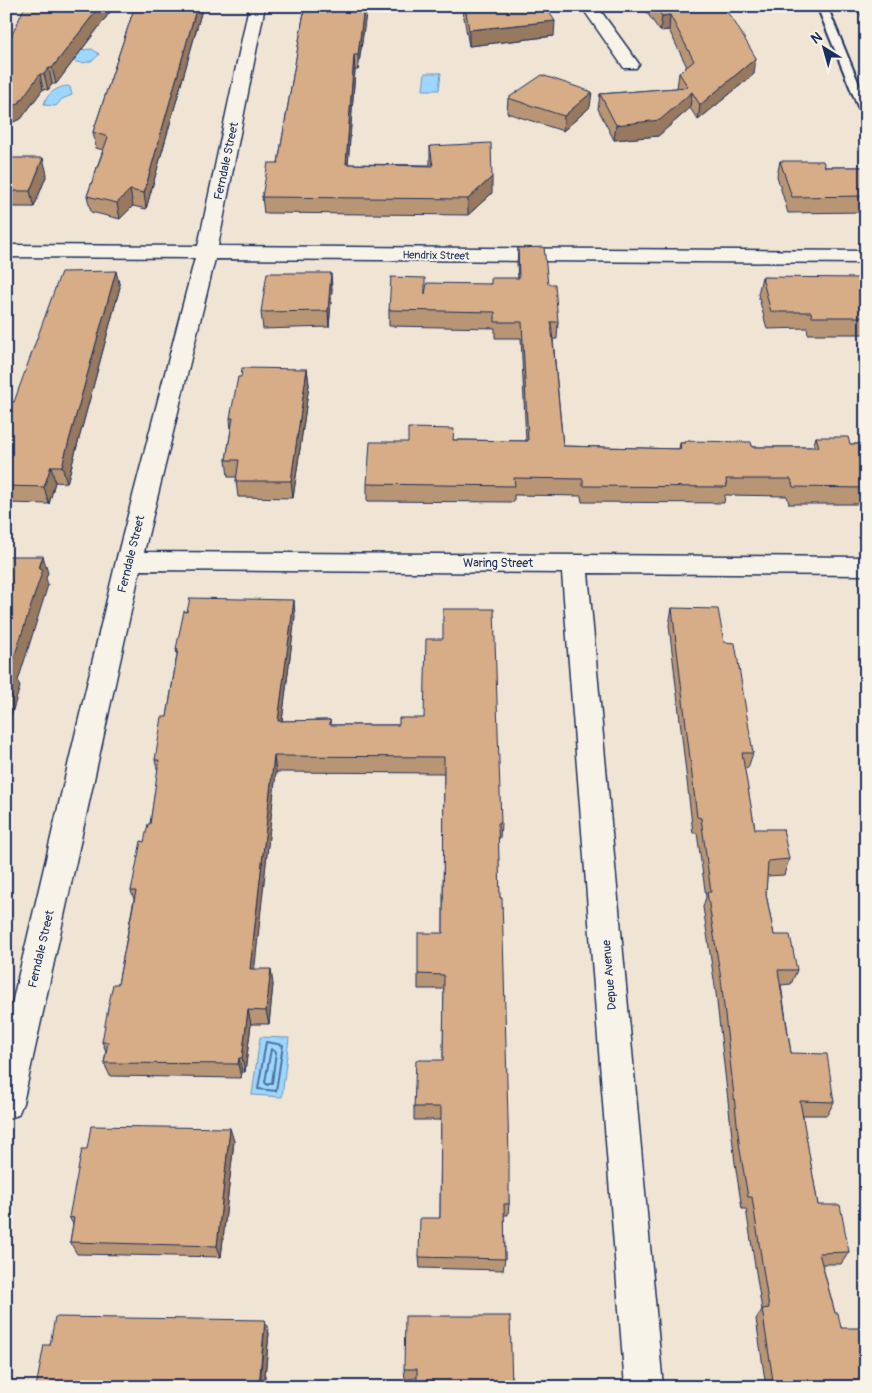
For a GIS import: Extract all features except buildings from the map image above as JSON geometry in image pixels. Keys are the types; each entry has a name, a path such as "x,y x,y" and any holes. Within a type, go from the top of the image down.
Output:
{"street":[{"name":"Ferndale Street","path":"6,1103 129,561 207,252 258,6"},
{"path":"588,6 630,64"},
{"name":"Hendrix Street","path":"6,251 866,258"},
{"name":"Waring Street","path":"129,561 866,566"},
{"name":"Depue Avenue","path":"574,563 644,1387"}],"lane":[{"path":"822,6 866,114"}],"water":[{"path":"92,49 99,54 90,62 81,63 69,59 79,50"},
{"path":"425,73 441,73 439,90 423,90"},
{"path":"68,86 72,95 62,99 56,106 44,105 47,98 53,92"},
{"path":"260,1037 289,1038 282,1097 252,1095"}]}
